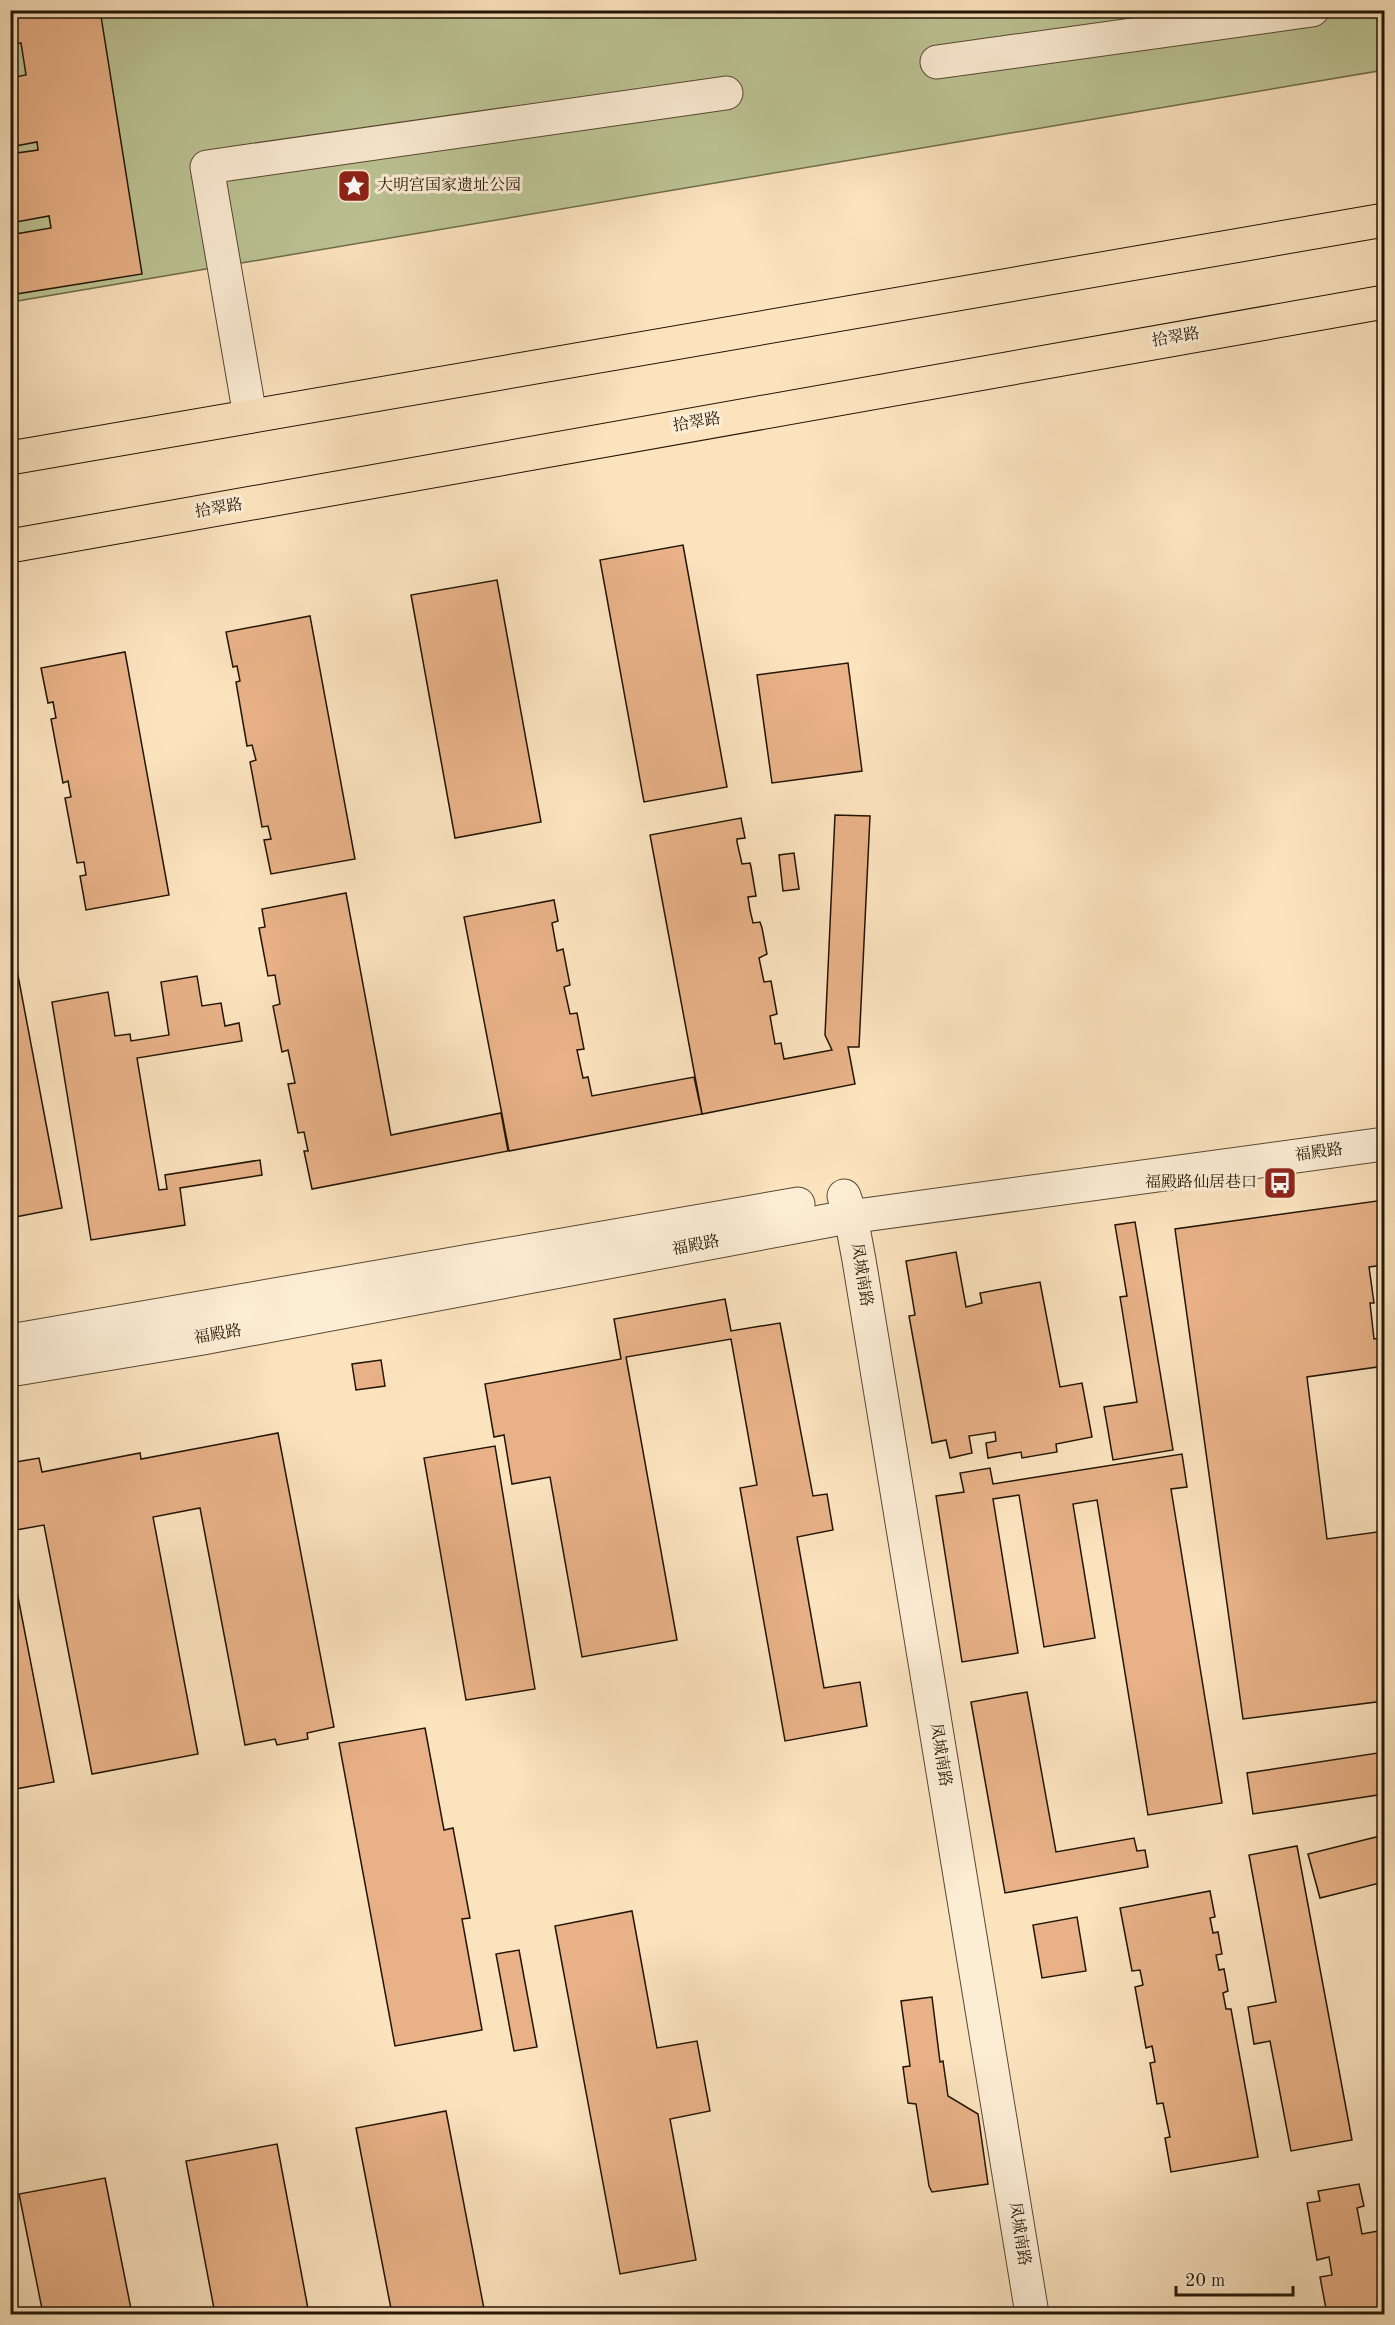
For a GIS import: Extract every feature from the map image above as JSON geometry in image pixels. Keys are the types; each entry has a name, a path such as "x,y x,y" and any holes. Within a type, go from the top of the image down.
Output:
{"main road":[{"path":"10,458 1384,220"},
{"name":"拾翠路","path":"10,546 1384,302"}],"street":[{"path":"937,62 1312,10"},
{"path":"250,416 207,168 726,93"},
{"name":"福殿路","path":"10,1341 1384,1121"},
{"name":"福殿路","path":"10,1370 226,1334 848,1206 1384,1144"},
{"name":"凤城南路","path":"848,1206 1032,2314"}],"green space":[{"name":"大明宫国家遗址公园","path":"11,11 1384,11 1384,70 11,302"}],"building":[{"path":"10,10 100,10 142,274 10,295 10,235 51,228 49,216 11,223 10,221 10,154 38,150 37,142 10,147 10,78 26,75 21,43 10,44"},
{"path":"683,545 727,787 644,802 600,560"},
{"path":"497,580 541,822 455,838 411,595"},
{"path":"310,616 355,859 271,874 264,840 271,839 268,826 262,827 250,762 256,760 252,745 247,746 236,682 240,681 237,666 233,667 226,632"},
{"path":"125,652 169,895 86,910 80,876 86,875 84,862 77,863 65,798 71,797 68,781 63,783 51,719 56,718 53,702 48,703 41,668"},
{"path":"848,663 862,771 772,783 757,675"},
{"path":"835,815 870,816 859,1047 848,1047 855,1084 702,1114 650,835 741,818 745,838 737,839 737,842 742,864 750,863 751,867 756,896 748,897 750,910 753,923 760,922 762,928 767,954 759,958 764,982 771,981 777,1014 770,1016 775,1044 781,1043 784,1059 832,1050 825,1035"},
{"path":"794,853 799,889 783,891 779,855"},
{"path":"346,893 391,1135 501,1113 508,1151 312,1189 304,1151 308,1151 304,1132 298,1133 288,1084 295,1083 288,1050 282,1052 273,1006 280,1004 275,975 268,976 259,928 265,927 262,909"},
{"path":"554,900 558,921 552,923 557,951 563,949 570,985 564,987 570,1014 577,1013 584,1049 577,1050 583,1078 588,1077 592,1096 694,1077 702,1114 509,1151 464,917"},
{"path":"10,949 13,949 62,1208 10,1218"},
{"path":"197,976 202,1006 221,1003 225,1026 239,1023 242,1041 137,1058 159,1190 167,1189 165,1175 260,1160 262,1175 180,1188 185,1225 91,1240 52,1002 108,992 115,1036 130,1034 131,1041 169,1035 161,982"},
{"path":"1384,1200 1384,1265 1369,1267 1374,1303 1370,1303 1374,1339 1380,1338 1384,1366 1307,1377 1327,1539 1384,1531 1384,1701 1243,1719 1175,1229"},
{"path":"1135,1222 1173,1450 1113,1460 1104,1407 1137,1402 1120,1297 1127,1296 1115,1225"},
{"path":"956,1252 966,1307 982,1303 980,1293 1040,1282 1060,1387 1082,1383 1092,1437 1056,1444 1057,1452 1022,1458 1021,1452 988,1458 986,1443 996,1441 995,1432 969,1436 972,1453 950,1458 946,1440 932,1443 909,1316 915,1315 906,1261"},
{"path":"725,1299 731,1331 780,1323 813,1496 827,1494 833,1530 797,1537 824,1688 860,1682 867,1726 785,1741 740,1488 757,1485 731,1339 626,1357 677,1640 582,1657 550,1477 512,1484 504,1435 494,1437 485,1384 621,1359 614,1319"},
{"path":"381,1360 385,1386 356,1390 352,1364"},
{"path":"278,1433 334,1727 307,1733 308,1739 277,1745 275,1739 245,1745 200,1508 153,1517 198,1754 92,1774 44,1525 10,1531 10,1463 39,1458 42,1472 140,1453 141,1459"},
{"path":"495,1446 535,1689 466,1700 424,1458"},
{"path":"1182,1454 1187,1487 1171,1489 1222,1803 1148,1815 1097,1500 1073,1504 1095,1638 1044,1647 1019,1495 993,1499 1018,1653 962,1662 936,1496 964,1492 960,1473 990,1468 993,1484"},
{"path":"10,1556 54,1782 10,1790"},
{"path":"1027,1692 1056,1852 1134,1838 1137,1851 1145,1850 1148,1867 1005,1893 971,1702"},
{"path":"425,1728 444,1830 453,1828 470,1918 462,1919 482,2030 395,2046 339,1743"},
{"path":"1384,1752 1384,1794 1253,1814 1247,1773"},
{"path":"1384,1835 1384,1882 1320,1898 1308,1854"},
{"path":"1297,1846 1352,2140 1291,2151 1270,2041 1254,2044 1248,2007 1276,2002 1249,1855"},
{"path":"1210,1891 1215,1917 1210,1918 1213,1933 1218,1932 1222,1954 1216,1955 1219,1970 1224,1969 1228,1991 1223,1993 1226,2009 1231,2009 1258,2157 1171,2172 1165,2138 1170,2137 1163,2103 1157,2104 1150,2063 1155,2062 1152,2046 1146,2048 1135,1987 1143,1985 1140,1970 1132,1971 1120,1908"},
{"path":"632,1911 657,2048 697,2041 710,2111 670,2119 696,2260 620,2274 555,1926"},
{"path":"1077,1917 1086,1971 1042,1978 1033,1925"},
{"path":"519,1950 537,2047 514,2051 496,1954"},
{"path":"932,1997 940,2062 943,2061 948,2096 978,2114 988,2184 932,2192 929,2186 916,2104 908,2103 903,2067 910,2066 901,2001"},
{"path":"446,2111 485,2314 392,2314 356,2128"},
{"path":"277,2144 309,2314 215,2314 186,2161"},
{"path":"105,2178 132,2314 43,2314 19,2194"},
{"path":"1359,2184 1364,2206 1357,2208 1362,2234 1384,2230 1384,2314 1327,2314 1320,2277 1332,2275 1329,2257 1317,2260 1307,2203 1320,2201 1318,2191"}],"place":[{"name":"大明宫国家遗址公园","path":"354,186"},
{"name":"福殿路仙居巷口","path":"1280,1183"}]}
